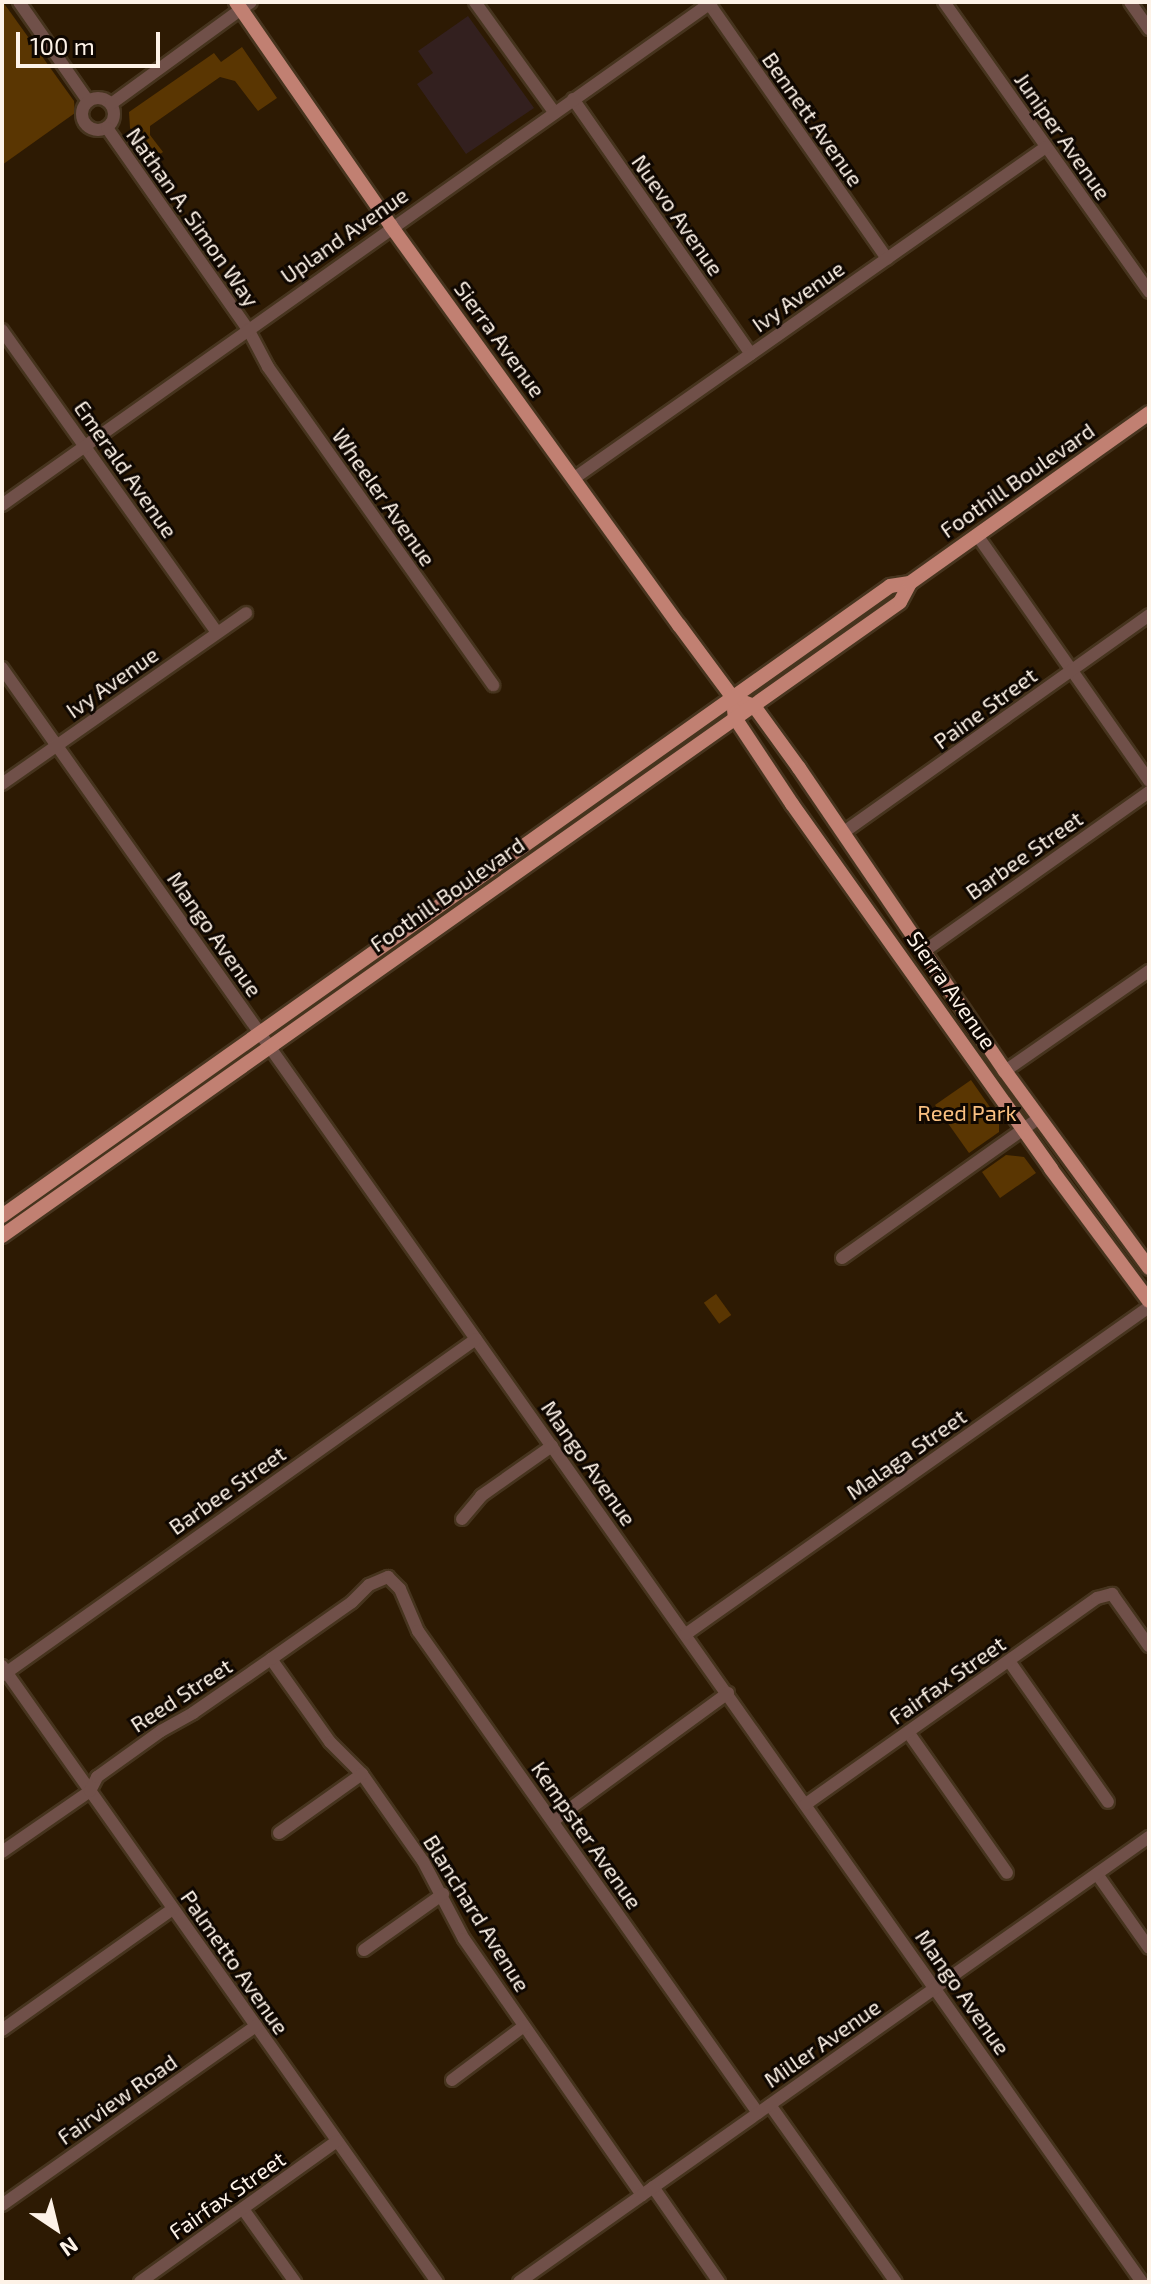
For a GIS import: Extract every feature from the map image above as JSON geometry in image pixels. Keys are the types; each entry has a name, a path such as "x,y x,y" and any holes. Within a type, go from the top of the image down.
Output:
{"main road":[{"name":"Sierra Avenue","path":"243,5 391,226 733,698 735,718 1023,1129 1149,1301"},
{"name":"Foothill Boulevard","path":"2,1236 900,602 910,583 1149,413"},
{"name":"Foothill Boulevard","path":"50,1182 890,586 910,583"},
{"path":"733,698 754,706"},
{"name":"Sierra Avenue","path":"754,706 844,832 1005,1071 1149,1268"},
{"path":"2,1216 50,1182 59,1196"}],"street":[{"path":"19,2 88,101"},
{"path":"475,2 554,112"},
{"name":"Juniper Avenue","path":"944,2 1149,292"},
{"path":"1130,2 1149,29"},
{"name":"Upland Avenue","path":"2,505 391,226 710,3"},
{"name":"Bennett Avenue","path":"710,3 887,259"},
{"path":"111,104 243,5"},
{"path":"101,98 111,104 114,118 107,128 95,130 85,124 82,111 88,101 101,98"},
{"name":"Nuevo Avenue","path":"573,99 751,354"},
{"name":"Nathan A. Simon Way","path":"107,128 248,329"},
{"name":"Ivy Avenue","path":"573,479 1046,147"},
{"name":"Wheeler Avenue","path":"248,329 277,380 493,685"},
{"name":"Emerald Avenue","path":"2,330 217,632"},
{"path":"977,535 1149,781"},
{"name":"Ivy Avenue","path":"2,784 246,613"},
{"name":"Paine Street","path":"844,832 1149,615"},
{"name":"Mango Avenue","path":"2,668 1143,2282"},
{"name":"Barbee Street","path":"923,952 1149,792"},
{"path":"1005,1071 1149,971"},
{"path":"842,1258 1039,1118"},
{"name":"Malaga Street","path":"686,1634 1149,1307"},
{"name":"Barbee Street","path":"4,1671 476,1339"},
{"path":"462,1519 481,1496 552,1446"},
{"name":"Reed Street","path":"2,1852 90,1791 97,1777 352,1602 369,1585 388,1577"},
{"name":"Kempster Avenue","path":"388,1577 400,1589 418,1631 758,2113"},
{"name":"Fairfax Street","path":"806,1804 1097,1598 1112,1594 1149,1646"},
{"name":"Blanchard Avenue","path":"271,1659 324,1735 362,1774 443,1894 464,1939 524,2026 719,2282"},
{"path":"1009,1661 1108,1802"},
{"name":"Palmetto Avenue","path":"4,1671 437,2282"},
{"path":"553,1821 728,1693"},
{"path":"908,1732 1007,1873"},
{"path":"279,1833 362,1774"},
{"name":"Miller Avenue","path":"519,2282 1149,1837"},
{"path":"1097,1874 1149,1948"},
{"path":"364,1950 443,1894"},
{"path":"2,2030 173,1909"},
{"name":"Fairview Road","path":"2,2205 256,2026"},
{"path":"452,2080 524,2026"},
{"path":"770,2105 896,2282"},
{"name":"Fairfax Street","path":"147,2280 337,2141"},
{"path":"243,2209 295,2282"},
{"path":"1143,2282 1149,2278"}],"shaded area":[{"path":"468,16 534,108 466,154 417,84 433,73 418,51"}],"green space":[{"path":"3,2 74,101 75,113 2,165"},
{"path":"242,47 277,98 258,111 235,81 220,77 150,126 150,135 163,152 152,160 130,128 129,112 214,53 221,62"},
{"name":"Reed Park","path":"971,1080 999,1120 999,1132 969,1153 935,1105"},
{"name":"Reed Park","path":"1006,1155 1024,1157 1036,1173 1000,1198 982,1172"},
{"path":"716,1294 731,1315 719,1324 704,1303"}]}
